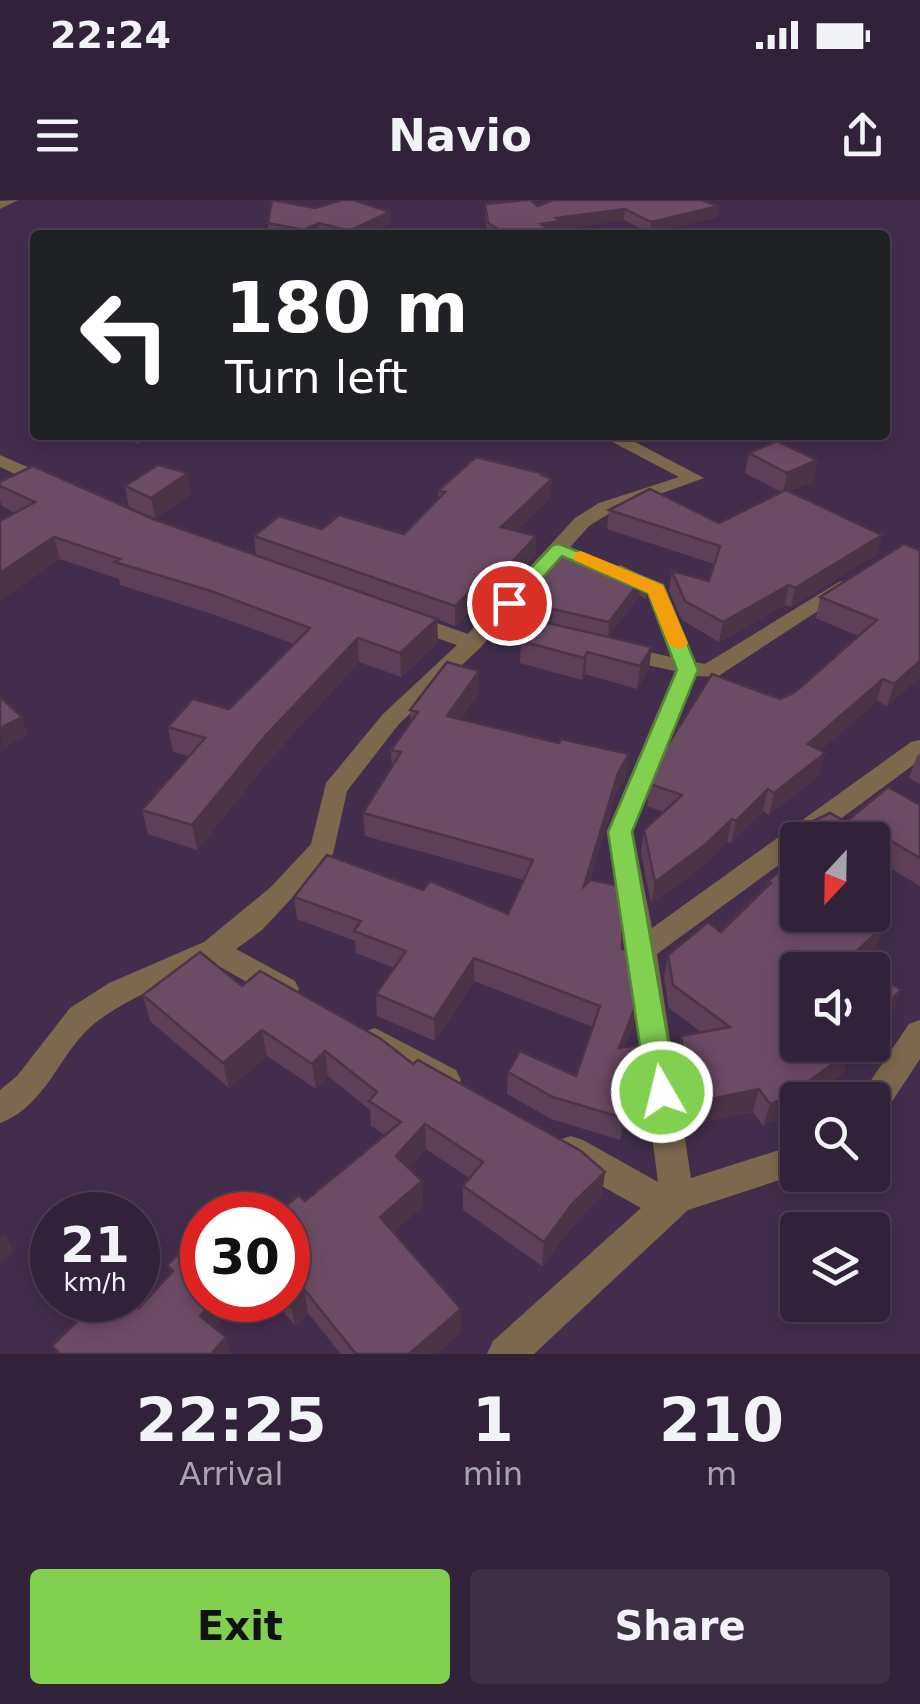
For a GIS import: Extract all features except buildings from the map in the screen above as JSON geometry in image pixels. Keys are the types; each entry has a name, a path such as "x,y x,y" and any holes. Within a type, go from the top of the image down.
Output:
{"street":[{"path":"0,205 12,200"},
{"path":"0,1109 28,1086 81,1017 120,991 214,950 252,922 324,847 335,788 391,719 577,555 594,513 695,478 618,440"},
{"path":"0,460 65,490"},
{"path":"577,555 656,590 687,670 620,832 642,950 673,1202"},
{"path":"602,648 699,673 715,670 872,570"},
{"path":"382,611 472,644"},
{"path":"642,950 920,748"},
{"path":"214,950 315,1007"},
{"path":"349,1026 467,1092"},
{"path":"888,1082 920,1034"},
{"path":"551,1140 673,1202"},
{"path":"506,1354 673,1202 780,1164"}],"slow traffic":[{"path":"581,557 628,574 656,590 678,643"}],"route":[{"path":"509,603 559,549 594,561 656,590 687,670 620,832 662,1092"}]}
